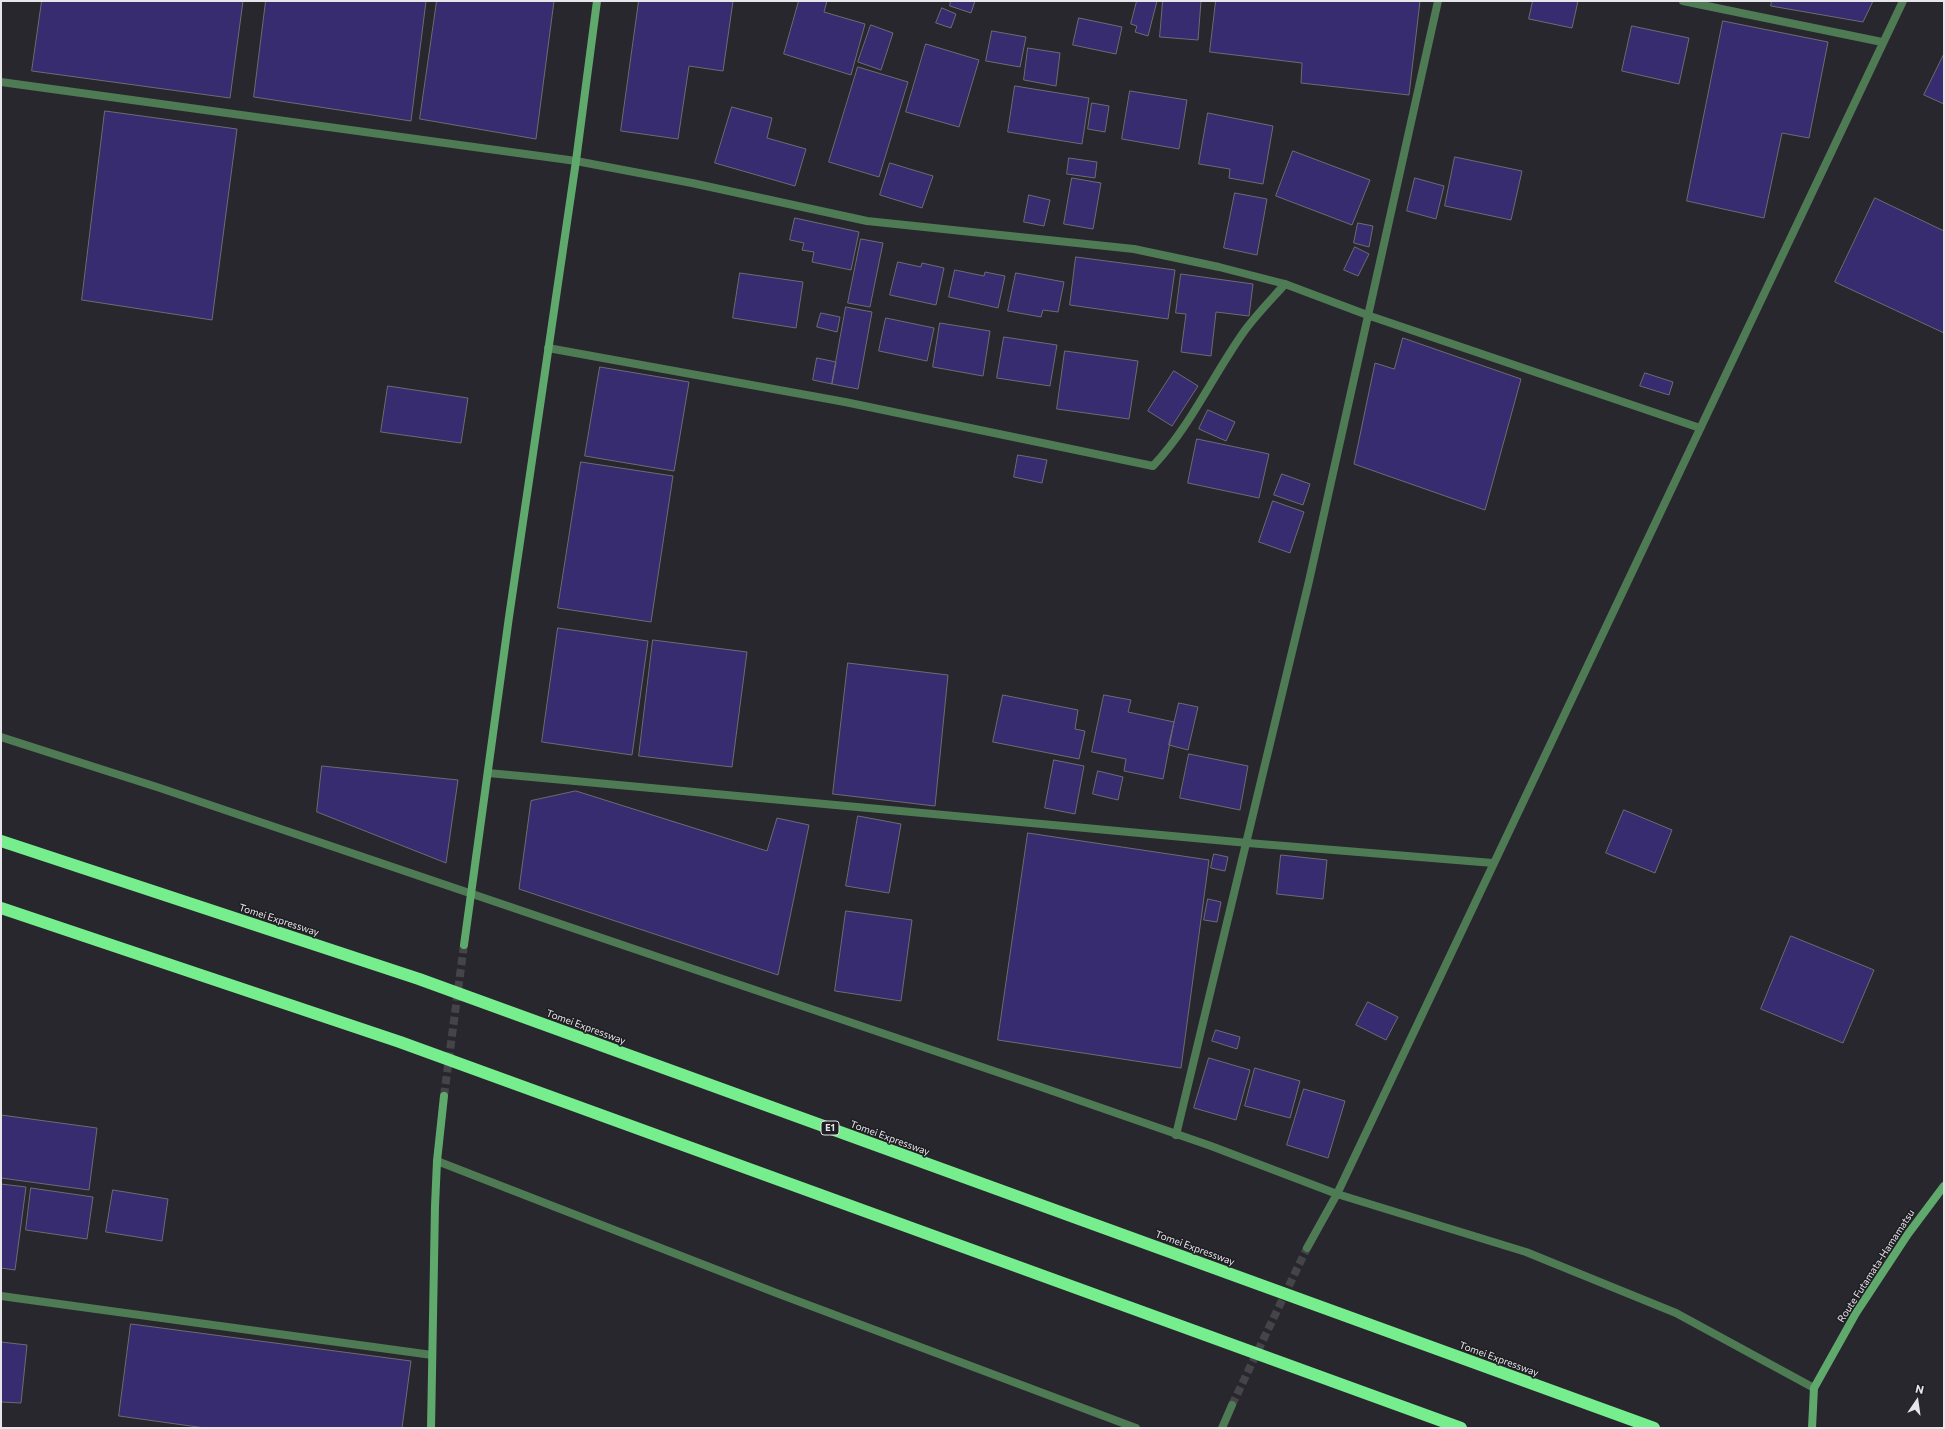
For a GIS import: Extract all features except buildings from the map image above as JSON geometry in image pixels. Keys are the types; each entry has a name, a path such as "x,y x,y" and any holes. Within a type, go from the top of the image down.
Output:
{"highway":[{"name":"Tomei Expressway","path":"1,841 420,979 1654,1428"},
{"path":"1,908 400,1042 1461,1428"}],"street":[{"path":"464,945 548,348 576,161 597,1"},
{"path":"1176,1135 1248,843 1370,316 1438,1"},
{"path":"1683,1 1882,42"},
{"path":"1307,1248 1337,1194 1882,42 1903,1"},
{"path":"1,82 576,161 692,183 867,221 1134,249 1219,267 1285,284 1370,316 1700,428"},
{"path":"548,348 845,402 1153,466 1170,448 1186,425 1244,332 1285,284"},
{"path":"1,737 160,788 1041,1087 1211,1146 1337,1194 1526,1252 1676,1313 1814,1388"},
{"path":"488,773 1248,843 1493,863"},
{"path":"431,1428 437,1161 444,1096"},
{"path":"437,1161 772,1291 1136,1428"},
{"name":"Route Futamata-Hamamatsu","path":"1812,1428 1814,1388 1856,1313 1908,1234 1944,1186"},
{"path":"1,1296 432,1355"},
{"path":"1222,1428 1232,1405"}],"tunnel":[{"path":"444,1096 464,945"},
{"path":"1232,1405 1307,1248"}]}
